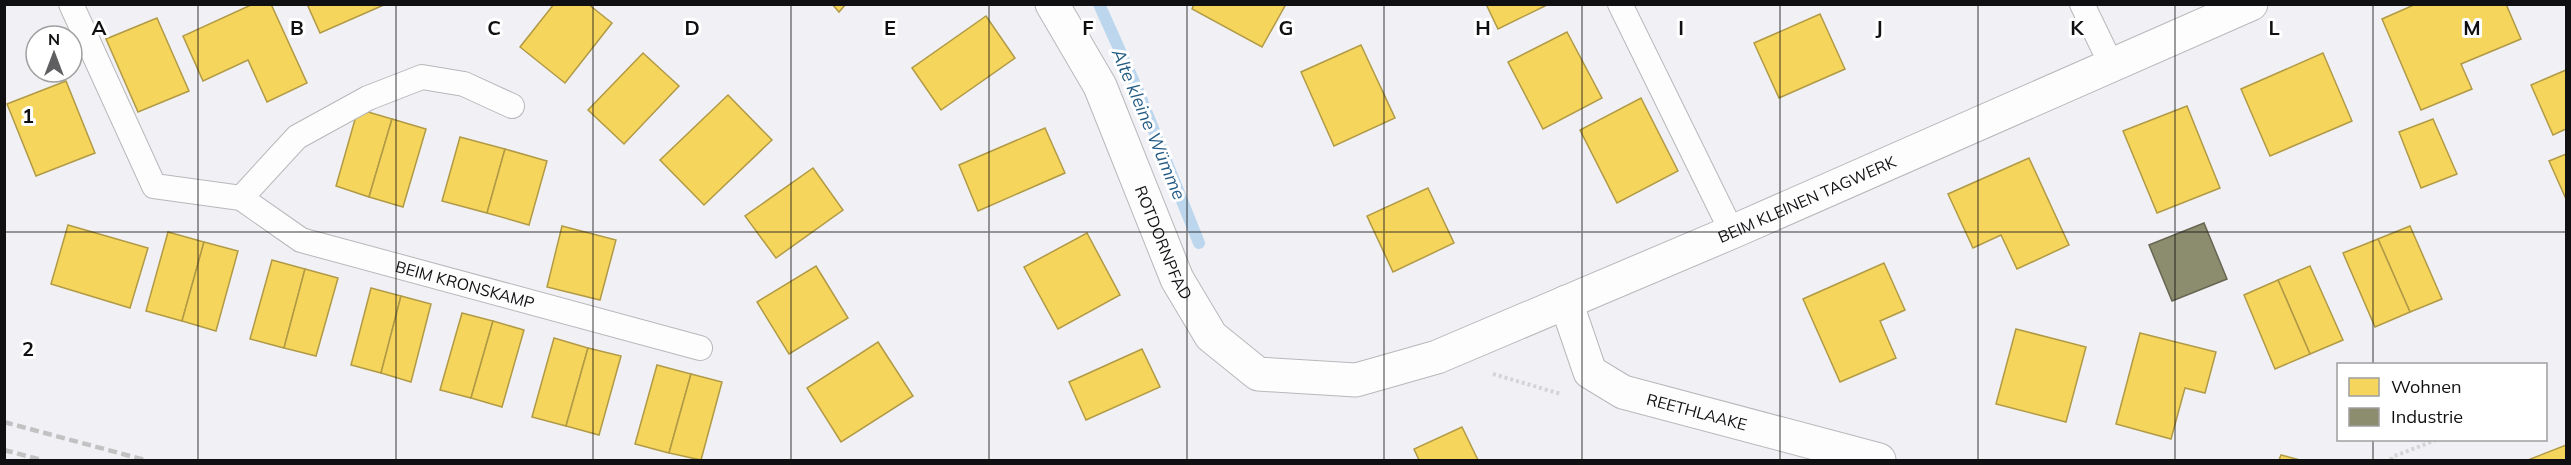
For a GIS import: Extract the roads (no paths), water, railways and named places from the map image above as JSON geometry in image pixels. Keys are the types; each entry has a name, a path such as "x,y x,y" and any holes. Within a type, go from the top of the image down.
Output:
{"street":[{"name":"ROTDORNPFAD","path":"1052,4 1100,86 1177,279 1210,336 1258,374 1356,380"},
{"name":"BEIM KLEINEN TAGWERK","path":"1356,380 1437,357 1731,232 2251,4"},
{"name":"REETHLAAKE","path":"1566,302 1590,372 1623,392 1879,460"}],"lane":[{"name":"BEIM KRONSKAMP","path":"71,4 154,186 241,198 301,240 700,348"},
{"path":"1620,4 1731,232"},
{"path":"2082,4 2112,66"},
{"path":"241,198 297,137 368,98 422,77 464,84 512,106"}],"waterway":[{"name":"Alte kleine Wümme","path":"1099,4 1138,91 1199,243"}],"railway":[{"path":"4,422 145,460"},
{"path":"4,450 42,460"}]}
